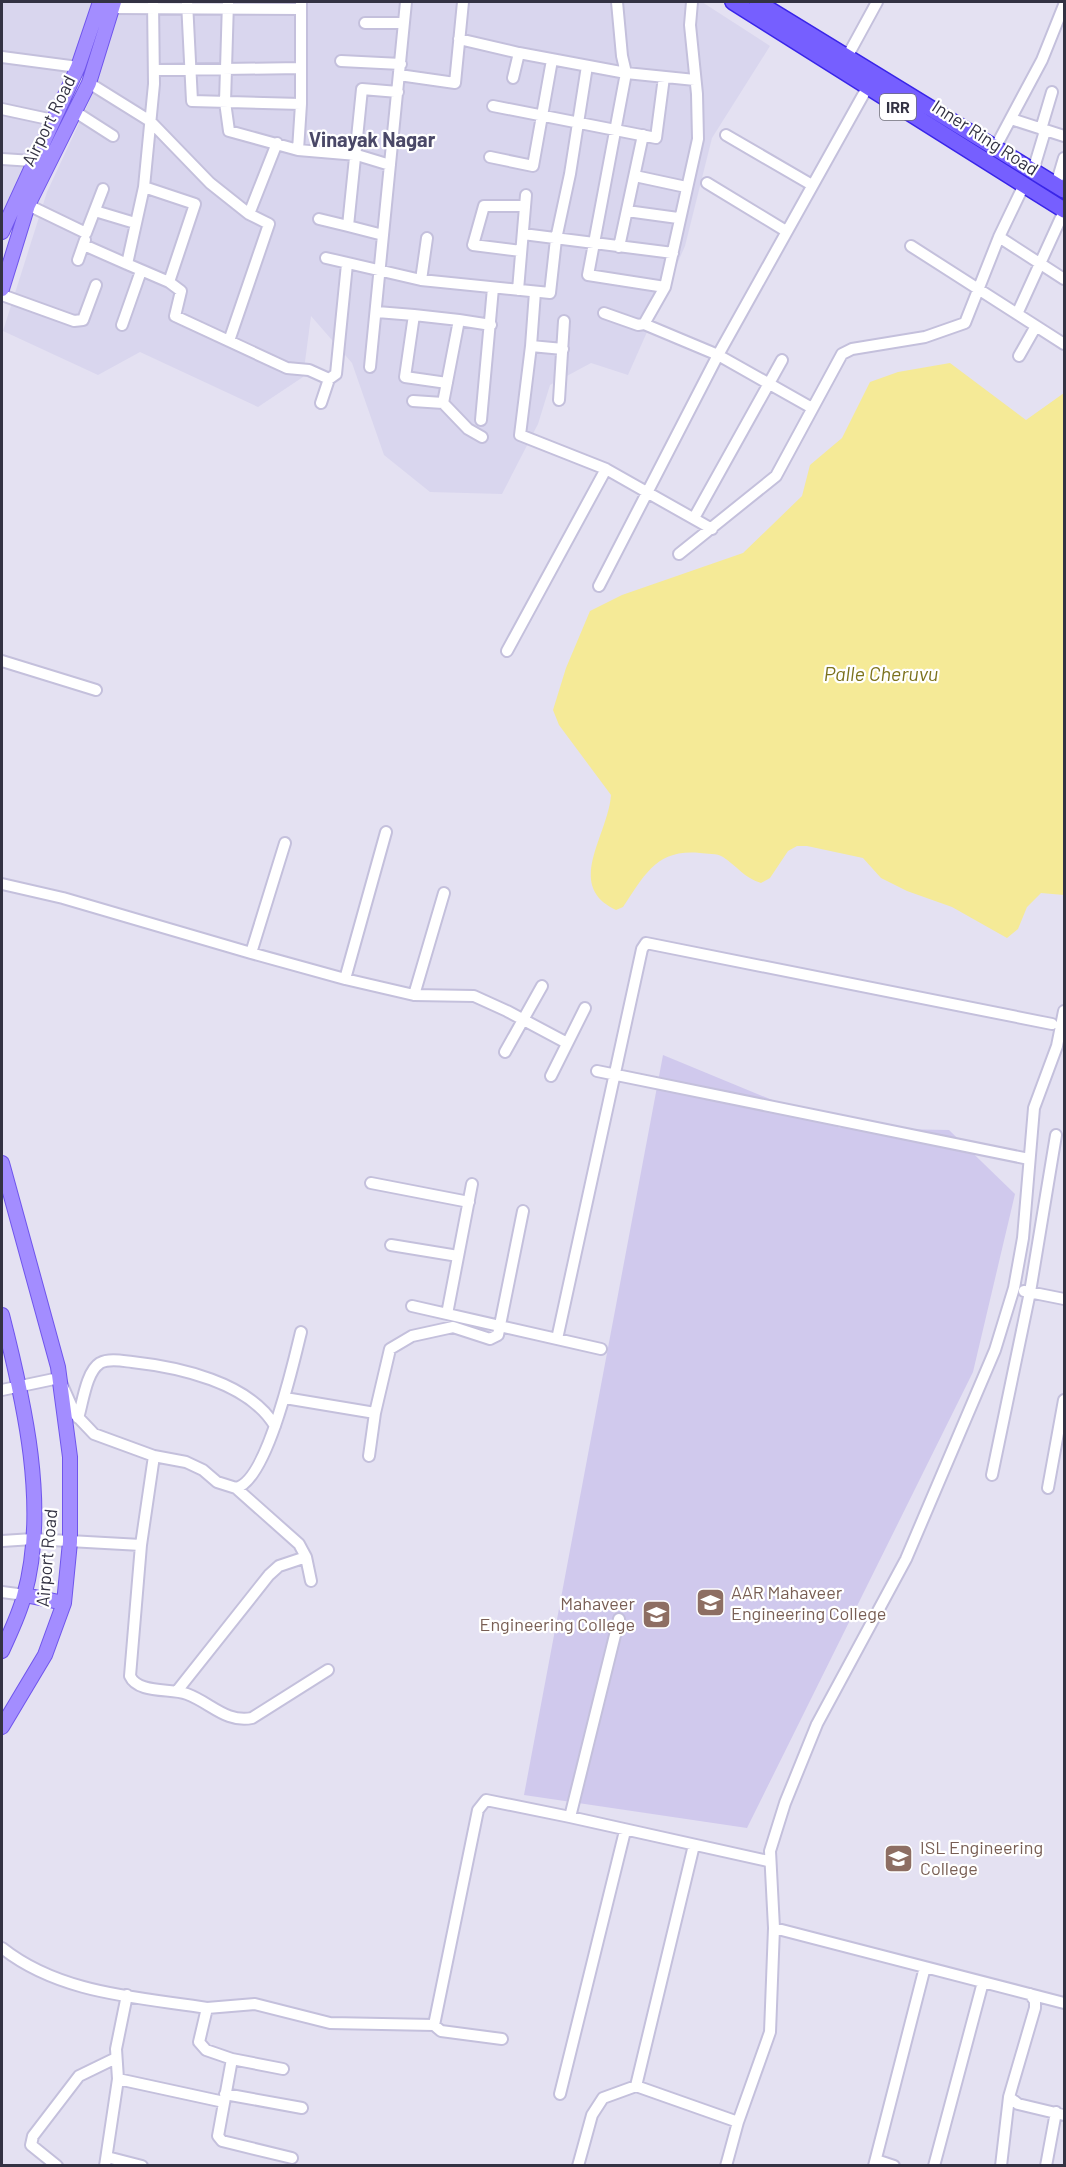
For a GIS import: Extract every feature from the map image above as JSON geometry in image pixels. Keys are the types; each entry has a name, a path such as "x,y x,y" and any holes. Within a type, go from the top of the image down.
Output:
{"highway":[{"name":"Inner Ring Road","path":"733,2 1023,187 1065,211"},
{"name":"Inner Ring Road","path":"757,2 1060,188"}],"main road":[{"name":"Airport Road","path":"2,232 33,161 109,4"},
{"name":"Airport Road","path":"2,290 28,205 89,83 109,4"},
{"name":"Airport Road","path":"2,1163 59,1378 70,1457 70,1542 64,1603 45,1655 2,1727"},
{"name":"Airport Road","path":"2,1315 19,1384 32,1465 33,1539 25,1595 2,1651"},
{"path":"25,1595 64,1603"}],"street":[{"path":"370,367 406,2"},
{"path":"341,61 400,70 455,83 463,2"},
{"path":"617,2 622,56 626,73 592,243 588,275 665,287"},
{"path":"644,324 665,287 678,218 698,139 690,25 692,2"},
{"path":"847,57 876,2"},
{"path":"109,4 301,5 301,104 298,150"},
{"path":"127,264 144,187 154,70 153,4"},
{"path":"187,5 192,101 301,104"},
{"path":"228,5 225,102 229,131 298,150 357,155 390,165"},
{"path":"995,148 1042,60 1065,5"},
{"path":"364,23 403,23"},
{"path":"459,39 552,60 626,73 695,80"},
{"path":"513,78 519,53"},
{"path":"2,57 78,67"},
{"path":"490,158 533,166 552,60"},
{"path":"326,258 380,273 422,280 548,293 551,290 556,239 587,66"},
{"path":"154,70 301,68"},
{"path":"493,106 656,138 664,77"},
{"path":"89,83 150,121 210,183 249,214 268,224 229,341"},
{"path":"600,586 718,355 867,88"},
{"path":"348,225 362,89 398,92"},
{"path":"1033,171 1052,92"},
{"path":"2,109 53,120"},
{"path":"74,111 113,136"},
{"path":"1011,119 1065,136"},
{"path":"620,247 643,135"},
{"path":"726,135 812,185"},
{"path":"249,214 277,143"},
{"path":"1060,188 1065,158"},
{"path":"2,159 33,161"},
{"path":"634,176 686,187"},
{"path":"707,183 786,231"},
{"path":"144,187 195,204 169,282"},
{"path":"679,554 776,477 842,354 852,349 925,337 964,323 999,237 1023,187"},
{"path":"78,260 103,189"},
{"path":"518,290 526,200 484,206 472,245 521,251"},
{"path":"28,205 86,233"},
{"path":"95,211 135,223"},
{"path":"627,211 678,218"},
{"path":"1017,314 1065,211"},
{"path":"319,219 383,235"},
{"path":"523,234 673,253"},
{"path":"999,237 1038,265 1065,279"},
{"path":"422,280 427,238"},
{"path":"84,245 169,282 181,291 175,316 287,368 309,370 329,379"},
{"path":"910,246 1065,344"},
{"path":"321,403 329,379 336,374 347,264"},
{"path":"122,325 141,271"},
{"path":"2,295 74,321 83,320 96,285"},
{"path":"481,420 493,288"},
{"path":"535,292 520,435 606,469 712,529"},
{"path":"377,312 491,325"},
{"path":"604,313 638,325 644,324 718,355 812,408"},
{"path":"414,315 405,377 447,383"},
{"path":"443,403 459,320"},
{"path":"559,400 564,321"},
{"path":"1019,356 1036,326"},
{"path":"531,346 563,349"},
{"path":"694,518 782,360"},
{"path":"413,401 443,403 468,429 482,436"},
{"path":"507,651 606,469"},
{"path":"2,661 96,690"},
{"path":"345,979 386,832"},
{"path":"251,953 285,843"},
{"path":"2,884 63,898 345,979 414,995 474,996 567,1043"},
{"path":"414,995 444,893"},
{"path":"557,1339 613,1074 642,949 646,943 1052,1024"},
{"path":"505,1052 542,986"},
{"path":"550,1076 585,1008"},
{"path":"726,2166 738,2122 770,2032 774,1928 768,1860 785,1803 818,1724 906,1559 995,1350 1014,1288 1028,1207 1029,1159 1034,1108 1057,1046 1065,1011"},
{"path":"597,1071 1029,1159"},
{"path":"992,1475 1030,1292 1056,1135"},
{"path":"371,1184 469,1202"},
{"path":"447,1314 472,1184"},
{"path":"369,1456 375,1413 386,1358 390,1349 398,1342 430,1330 453,1327 494,1339 498,1335 523,1211"},
{"path":"391,1245 458,1256"},
{"path":"1014,1288 1065,1299"},
{"path":"412,1306 602,1349"},
{"path":"236,1488 246,1484 262,1458 285,1398 301,1332"},
{"path":"78,1418 92,1372 101,1362 113,1360 175,1367 204,1376 242,1395 270,1417 275,1426"},
{"path":"2,1390 19,1384 59,1378 78,1418 94,1434 154,1456 186,1462 203,1470 218,1482 236,1488 299,1544 306,1557 311,1581"},
{"path":"285,1398 375,1413"},
{"path":"1047,1488 1065,1400"},
{"path":"154,1456 141,1545 130,1676 142,1686 186,1694 233,1720 243,1720 252,1718 328,1670"},
{"path":"2,1541 33,1539 141,1545"},
{"path":"177,1691 269,1575 279,1566 306,1557"},
{"path":"2,1592 25,1595"},
{"path":"570,1817 619,1619"},
{"path":"434,2025 481,1802 486,1800 768,1860"},
{"path":"560,2094 625,1831"},
{"path":"636,2086 694,1845"},
{"path":"774,1928 1065,2003"},
{"path":"2,1948 17,1960 50,1977 102,1992 207,2008 255,2004 330,2024 434,2025 441,2031 502,2039"},
{"path":"894,2166 875,2163 925,1967"},
{"path":"934,2166 983,1982"},
{"path":"1001,2166 1009,2097 1035,2008 1035,2001 1030,1994"},
{"path":"127,1995 116,2058 118,2079 106,2161 142,2166"},
{"path":"207,2008 199,2042 206,2050 232,2059 283,2069"},
{"path":"57,2166 31,2145 33,2136 79,2076 116,2058"},
{"path":"232,2059 219,2139 292,2158"},
{"path":"118,2079 224,2098 302,2108"},
{"path":"578,2166 592,2115 603,2098 636,2086 738,2122"},
{"path":"1009,2097 1018,2104 1060,2114 1046,2166"}],"shaded area":[{"path":"2,2 94,2 75,62 2,215"},
{"path":"121,2 702,2 770,46 712,138 685,246 628,375 591,363 550,385 538,424 502,494 430,492 384,455 352,363 311,316 303,377 258,407 140,352 98,375 3,331 47,192 89,102"},
{"name":"AAR Mahaveer Engineering College","path":"663,1055 840,1128 949,1130 1015,1194 973,1372 747,1828 524,1795"}],"water":[{"name":"Palle Cheruvu","path":"950,363 1026,420 1064,393 1064,895 1041,893 1027,907 1018,929 1007,938 952,907 907,891 881,878 863,858 797,846 788,851 770,878 761,883 750,878 718,855 685,853 672,855 653,866 623,907 616,910 601,900 593,888 591,874 611,795 559,725 553,710 566,668 590,611 622,595 743,553 802,496 810,465 842,438 870,382 898,372"}],"place":[{"name":"AAR Mahaveer Engineering College","path":"710,1603"},
{"name":"Mahaveer Engineering College","path":"656,1614"},
{"name":"ISL Engineering College","path":"899,1858"}],"district":[{"name":"Vinayak Nagar","path":"372,140"}]}
